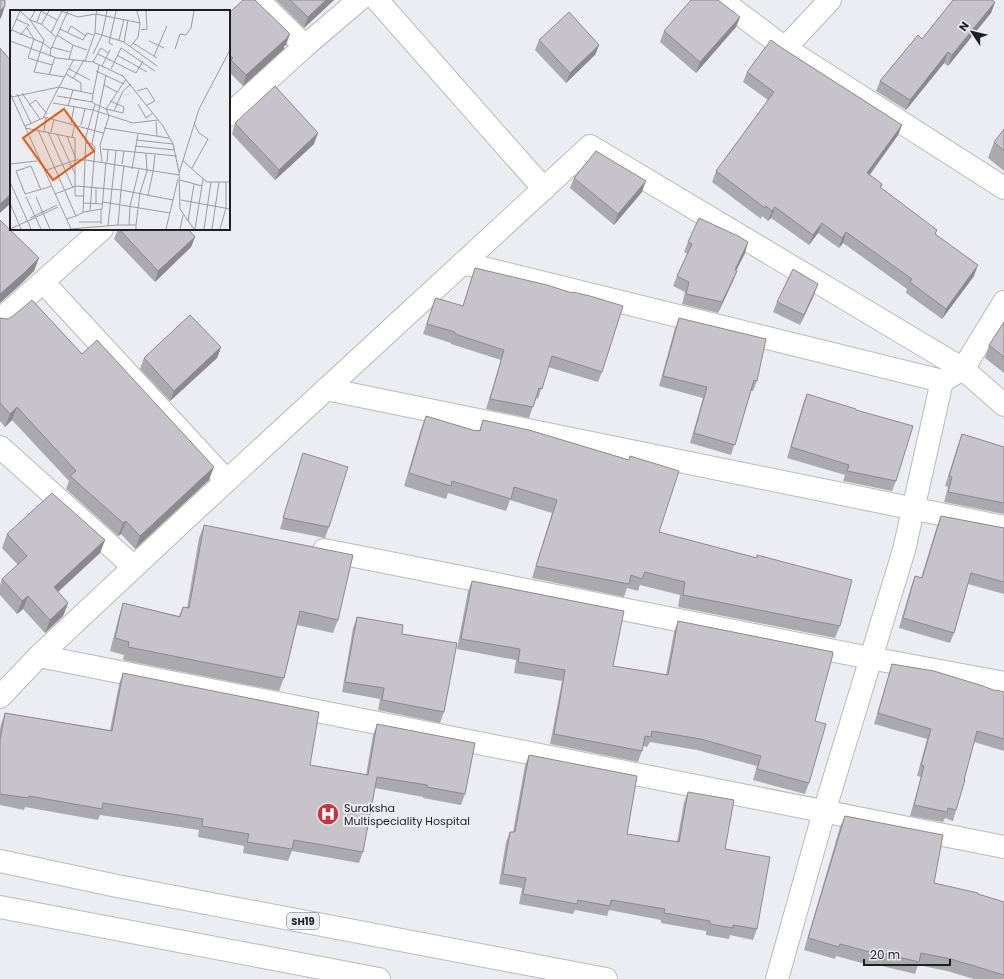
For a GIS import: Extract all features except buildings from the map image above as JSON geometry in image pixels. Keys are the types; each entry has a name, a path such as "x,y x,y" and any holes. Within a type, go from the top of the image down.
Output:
{"street":[{"path":"258,0 305,46"},
{"path":"230,114 305,46 359,0"},
{"path":"377,0 544,189"},
{"path":"721,0 785,48 1004,188"},
{"path":"785,48 830,0"},
{"path":"0,697 40,656 226,480 590,146 963,370 1004,405"},
{"path":"0,320 101,230"},
{"path":"463,263 942,381 963,370 1004,302"},
{"path":"43,282 226,480"},
{"path":"778,979 824,812 904,550 912,508 942,381"},
{"path":"326,389 1004,527"},
{"path":"0,447 134,567"},
{"path":"182,522 205,526"},
{"path":"307,546 870,658 1004,683"},
{"path":"40,656 1004,847"},
{"name":"SH19","path":"0,861 117,886 606,979"},
{"path":"0,907 379,979"}],"place":[{"name":"Suraksha Multispeciality Hospital","path":"328,814"}]}
